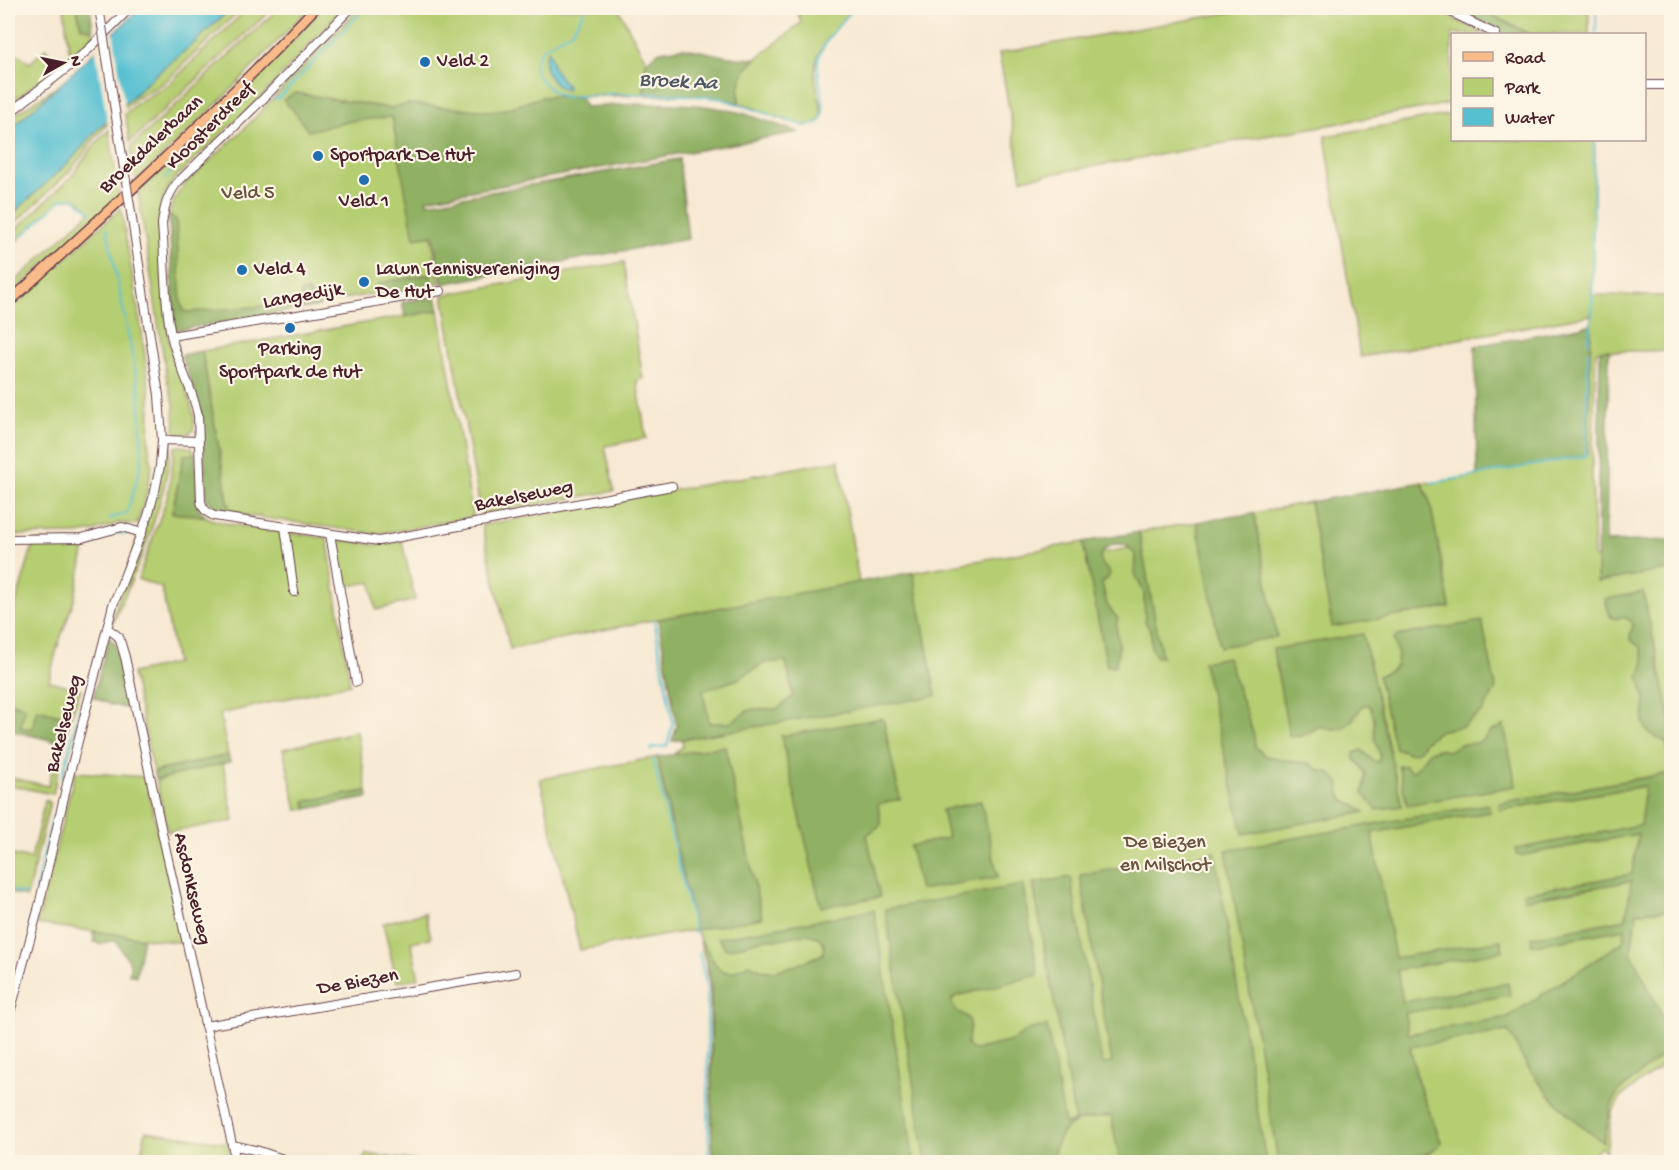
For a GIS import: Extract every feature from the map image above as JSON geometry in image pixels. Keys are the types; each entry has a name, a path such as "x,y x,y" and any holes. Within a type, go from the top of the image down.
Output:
{"main road":[{"name":"Broekdalerbaan","path":"8,303 220,106 315,8"}],"street":[{"name":"Bakelseweg","path":"8,1020 38,910 67,784 113,604 142,533 160,466 162,440 159,395 99,8"},
{"path":"8,114 72,64 130,8"},
{"name":"Kloosterdreef","path":"199,441 196,408 171,336 162,224 164,208 169,194 177,183 351,8"},
{"path":"1442,8 1494,33"},
{"path":"1646,85 1671,85"},
{"name":"Langedijk","path":"171,336 441,291"},
{"path":"162,440 199,441"},
{"name":"Bakelseweg","path":"199,441 201,503 207,512 214,516 379,541 672,486"},
{"path":"8,539 82,538 122,526 142,533"},
{"path":"285,526 294,592"},
{"path":"330,534 356,682"},
{"name":"Asdonkseweg","path":"107,628 120,638 236,1162"},
{"name":"De Biezen","path":"205,1026 516,973"},
{"path":"232,1145 291,1162"}],"green space":[{"path":"64,8 77,8 81,27 93,30 95,38 73,54 69,50"},
{"path":"77,8 90,8 93,30 81,27"},
{"path":"231,8 242,8 164,83 135,99 107,125 69,172 8,230 8,218 71,160 97,130 156,74 193,44"},
{"path":"248,8 273,8 130,142 125,114 138,102 167,86"},
{"path":"279,8 309,8 224,97 136,181 131,147"},
{"path":"323,8 343,8 265,93 176,177 162,200 159,227 168,338 190,400 194,423 193,430 189,433 175,434 174,403 167,380 138,193 231,104"},
{"name":"Sportpark De Hut","path":"359,8 618,8 646,61 644,95 542,97 506,109 492,111 412,113 439,283 175,327 169,216 176,196 184,185 244,129"},
{"path":"799,8 854,8 829,37 819,53 815,71 822,118 811,125 793,123 739,103 739,82 747,66 801,23"},
{"path":"1255,8 1432,8 1483,33 1451,33 1451,103 1022,179 999,53"},
{"path":"1454,8 1477,8 1528,33 1505,33"},
{"path":"1477,8 1589,8 1589,33 1528,33"},
{"path":"8,47 30,63 46,48 54,70 8,105"},
{"path":"682,48 728,57 756,58 742,78 739,103 680,95 644,95 646,61 660,51"},
{"path":"61,84 8,131 8,119"},
{"path":"295,93 390,108 409,104 489,111 506,109 542,97 561,96 580,97 585,107 636,104 708,106 752,116 799,132 427,199 427,203 440,201 679,159 688,239 442,284 433,235 414,238 392,117 351,121 308,131 283,100"},
{"name":"De Biezen en Milschot","path":"1451,114 1451,141 1595,141 1592,295 1672,296 1671,351 1596,351 1592,470 1594,558 1672,558 1671,1059 1621,1097 1612,1113 1606,1151 1601,1147 1584,1162 712,1162 710,992 706,963 695,923 695,930 580,950 540,779 657,757 671,825 663,764 683,746 665,632 915,585 913,572 1083,542 1086,556 1141,546 1139,532 1197,522 1199,536 1256,526 1254,513 1310,502 1313,517 1428,497 1422,482 1432,483 1478,475 1590,346 1591,315 1360,357 1325,136","holes":["1410,1050 1418,1083 1441,1142 1439,1146 1420,1157"]},
{"path":"109,130 119,196 8,297 8,288 90,212 78,200 61,200 8,249 8,237 72,176 94,145"},
{"path":"121,208 150,396 149,448 152,466 137,524 119,523 77,534 8,535 8,311"},
{"path":"169,216 176,219 181,303 184,311 300,303 301,292 307,291 320,306 175,329"},
{"path":"624,262 643,379 637,380 646,438 605,446 614,491 481,514 443,295"},
{"path":"431,274 432,285 380,295 378,283"},
{"path":"436,297 439,310 405,317 402,302"},
{"path":"439,310 473,517 376,534 230,513 202,351"},
{"path":"1591,325 1588,453 1586,456 1477,475 1475,346"},
{"path":"1600,350 1609,350 1606,542 1671,540 1672,569 1597,582"},
{"path":"202,351 230,513 215,508 206,496 202,417 181,355"},
{"path":"171,447 168,470 156,515 113,622 164,454"},
{"path":"175,447 192,448 195,454 184,456 172,513 205,516 229,524 327,538 350,684 220,714 228,755 154,773 132,673 176,663 162,588 138,579 168,495"},
{"path":"195,454 199,509 205,516 172,513 184,455"},
{"path":"839,460 859,583 658,619 510,649 482,525"},
{"path":"1422,482 1430,502 1450,607 1332,627 1310,502"},
{"path":"1254,513 1277,637 1220,647 1197,522"},
{"path":"1139,532 1162,657 1157,657 1151,648 1151,631 1145,622 1144,593 1135,574 1136,556 1128,547 1118,544 1108,547 1100,557 1102,564 1110,573 1102,583 1107,605 1118,619 1116,626 1119,645 1116,665 1107,666 1083,542"},
{"path":"335,539 376,545 402,541 415,600 376,610 371,582 342,587"},
{"path":"34,541 86,542 75,597 57,648 49,681 81,689 70,718 37,709 32,730 20,727 25,708 8,702 8,631"},
{"path":"913,572 936,696 672,741 677,726 658,619","holes":["786,661 793,696 777,709 754,709 730,723 709,723 703,691 738,679 764,663"]},
{"path":"1643,592 1671,720 1672,759 1670,759 1664,741 1647,731 1643,721 1645,700 1639,676 1644,662 1640,647 1631,640 1632,622 1628,619 1615,619 1610,616 1605,599"},
{"path":"1482,621 1496,688 1483,711 1463,726 1439,731 1418,751 1409,753 1395,749 1378,676 1397,665 1398,655 1394,640 1396,636"},
{"path":"1363,634 1402,806 1377,810 1363,793 1365,774 1354,758 1354,753 1362,750 1373,761 1378,762 1379,759 1374,719 1369,705 1362,706 1350,723 1340,728 1320,726 1301,736 1289,735 1273,649"},
{"path":"109,637 115,644 130,709 111,705 93,697"},
{"path":"1227,657 1254,736 1255,747 1266,756 1309,763 1320,771 1328,772 1338,781 1342,798 1365,812 1243,834 1203,662"},
{"path":"8,702 25,707 20,727 32,729 37,709 70,718 65,739 59,742 8,730"},
{"path":"883,718 900,799 878,804 881,825 867,835 880,897 821,907 781,736"},
{"path":"1504,725 1516,786 1407,805 1398,765 1405,766 1411,771 1415,770 1429,752 1438,749 1448,751 1461,744 1477,743 1490,732"},
{"path":"357,731 367,791 306,801 307,809 297,810 283,749"},
{"path":"65,739 53,794 8,785 8,777 48,786 59,742"},
{"path":"725,746 762,918 695,930 657,757"},
{"path":"228,755 230,762 156,780 154,773 157,771"},
{"path":"223,763 234,821 168,832 156,780"},
{"path":"75,772 145,777 183,943 37,924"},
{"path":"1671,773 1671,910 1637,912 1631,952 1671,1034 1671,1048 1618,1092 1612,1104 1603,1142 1580,1125 1549,1094 1523,1059 1508,1031 1410,1047 1418,1083 1441,1142 1430,1152 1410,1162 1278,1162 1226,850 1488,804 1490,812 1372,833 1395,958 1501,940 1503,951 1397,970 1403,1002 1508,983 1510,995 1405,1013 1408,1034 1508,1017 1623,942 1625,929 1535,945 1532,944 1531,937 1626,919 1631,881 1524,900 1523,893 1632,874 1638,834 1519,856 1516,854 1516,849 1640,825 1645,786 1500,810 1499,803"},
{"path":"367,791 368,798 307,809 305,801"},
{"path":"45,800 50,802 27,897 8,892 8,854 31,859"},
{"path":"981,801 998,877 920,890 910,846 948,838 942,810"},
{"path":"1215,852 1266,1162 1120,1162 1111,1116 1081,1121 1067,1128 1059,1138 1054,1162 926,1162 885,909 1023,885 1038,975 957,996 952,999 952,1004 956,1011 967,1017 969,1021 967,1045 975,1050 1012,1041 1030,1029 1047,1026 1065,1124 1075,1121 1033,883 1071,877 1102,1064 1112,1063 1080,875"},
{"path":"874,910 914,1162 712,1162 711,989 709,972 700,941 721,971 733,972 749,964 767,971 780,970 823,954 824,945 821,939 804,934 778,939 763,939 726,949 718,938"},
{"path":"425,913 431,938 411,942 419,978 397,982 383,923"},
{"path":"93,931 143,938 136,976 129,974 129,961 116,942 109,941 102,944 94,942"},
{"path":"146,1131 228,1143 232,1162 139,1162"},
{"path":"366,1154 424,1162 362,1162"}],"water":[{"path":"140,8 231,8 193,44 156,74 97,130 71,160 8,218 8,131"},
{"path":"548,50 553,67 568,88 566,90 551,80 548,74 545,62"}],"pier":[{"path":"113,30 125,109 108,125 95,46"}],"waterway":[{"name":"Broek Aa","path":"275,99 284,93 365,8"},
{"name":"Broek Aa","path":"586,8 572,31 542,49 536,60 537,76 552,91 564,97 670,94 719,98 805,126 818,123 822,119 823,104 818,68 820,54 833,33 854,8"},
{"path":"1596,8 1596,33"},
{"path":"164,179 247,97"},
{"path":"1588,343 1592,316 1594,141"},
{"path":"21,237 62,199 74,198 91,212"},
{"path":"107,229 139,388 142,453 140,469 127,513 109,519"},
{"path":"1432,483 1586,456 1588,350"},
{"path":"118,533 127,534"},
{"path":"651,751 651,748 667,746 673,723 654,620"},
{"path":"62,778 80,708"},
{"path":"653,759 695,933"},
{"path":"35,891 53,816"},
{"path":"8,890 25,894"},
{"path":"699,952 707,989 709,1162"}],"place":[{"name":"Veld 2","path":"425,62"},
{"name":"Sportpark De Hut","path":"318,156"},
{"name":"Veld 1","path":"364,180"},
{"name":"Veld 4","path":"242,270"},
{"name":"Lawn Tennisvereniging De Hut","path":"364,282"},
{"name":"Parking Sportpark de Hut","path":"290,328"}],"park label":[{"name":"Veld 5","path":"248,194"}]}
